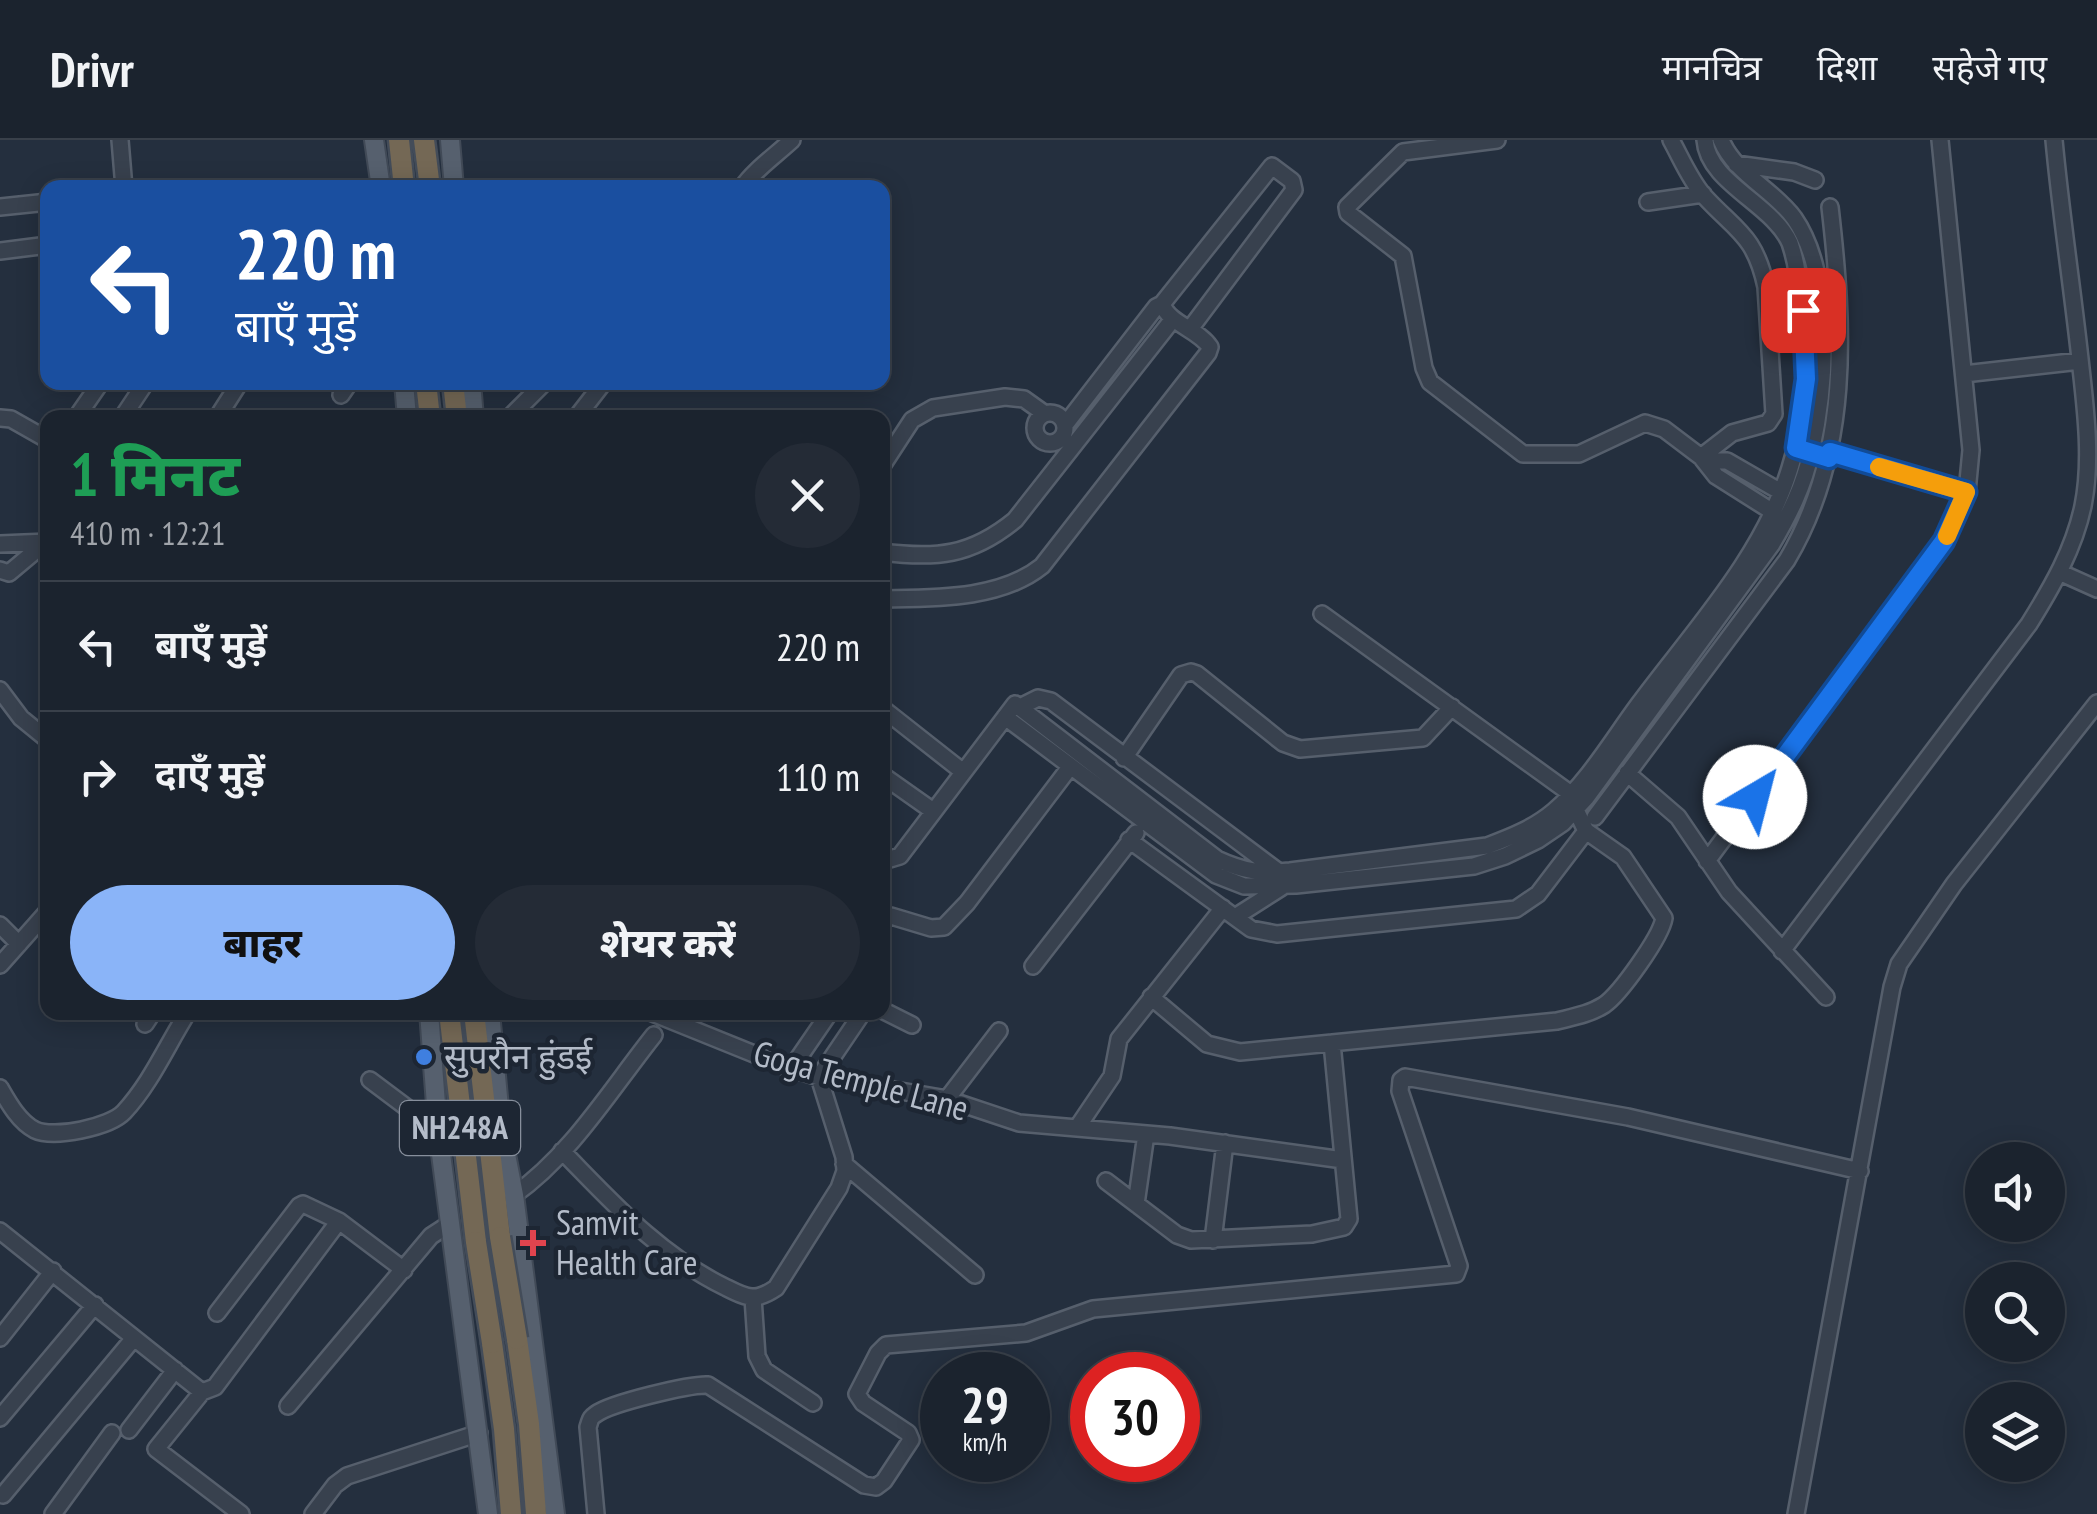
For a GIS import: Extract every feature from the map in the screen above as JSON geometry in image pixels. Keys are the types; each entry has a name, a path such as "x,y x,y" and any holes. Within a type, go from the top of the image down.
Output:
{"highway":[{"path":"399,140 403,180"},
{"path":"424,140 429,180"},
{"name":"NH248A","path":"449,1020 504,1429 511,1514"},
{"name":"NH248A","path":"475,1020 500,1237 529,1424 536,1514"}],"main road":[{"path":"374,140 380,180"},
{"path":"450,140 453,180"},
{"path":"431,1020 438,1131 488,1514"},
{"path":"491,1020 500,1129 514,1196 554,1514"},
{"path":"461,1299 526,1293"}],"street":[{"path":"120,140 123,180"},
{"path":"747,180 792,140"},
{"path":"1497,140 1402,152 1347,208 1348,213 1403,256 1430,382 1523,454 1579,454 1646,423 1664,429 1703,459 1716,476 1780,505"},
{"path":"1670,140 1703,194 1743,232 1762,267 1775,405 1768,423 1732,433 1703,459"},
{"path":"1705,140 1714,166 1764,212 1789,242 1797,271 1806,344 1805,445"},
{"path":"1013,710 1070,767 1230,882 1280,879 1487,846 1515,836 1573,802 1607,759 1780,505 1805,445 1822,372 1822,335 1812,257 1804,236 1784,206 1736,164 1721,140"},
{"path":"1708,861 1944,541 1966,492 1971,450 1940,140"},
{"path":"1782,952 2029,624 2060,572 2083,507 2086,483 2080,361 2054,140"},
{"path":"1736,164 1794,172 1814,180"},
{"path":"1046,414 1036,424 1036,434 1042,441 1057,441 1064,425 1156,306 1162,304 1272,166 1292,181 1294,190 1190,329"},
{"path":"1648,202 1703,194"},
{"path":"0,206 40,203"},
{"path":"1596,817 1787,560 1807,526 1830,452 1842,337 1830,207"},
{"path":"0,252 40,246"},
{"path":"890,598 986,591 1032,575 1042,566 1208,353 1208,343 1164,312 1162,304"},
{"path":"890,552 948,555 996,535 1015,520 1173,318"},
{"path":"1964,374 2080,361"},
{"path":"517,410 536,390"},
{"path":"582,410 598,390"},
{"path":"890,454 912,420 924,410 1005,397 1024,399 1046,414 1055,414 1064,425"},
{"path":"0,418 11,418 40,435"},
{"path":"1805,445 1966,492"},
{"path":"0,544 40,542"},
{"path":"0,570 9,572 40,548"},
{"path":"2060,572 2097,589"},
{"path":"1151,997 1208,1044 1222,1050 1260,1052 1557,1021 1599,1008 1611,999 1660,932 1662,912 1623,857 1586,831 1573,802 1452,707 1322,614"},
{"path":"1124,758 1186,672 1197,674 1283,743 1300,749 1422,738 1452,707"},
{"path":"0,690 21,718 40,733"},
{"path":"890,859 900,856 1013,710 1038,698 1051,701 1280,879"},
{"path":"1796,1514 1892,987 1900,964 1954,884 2097,703"},
{"path":"1013,710 1217,859 1280,879"},
{"path":"890,714 962,772"},
{"path":"1607,759 1678,817 1729,892 1826,998"},
{"path":"890,916 938,929 955,918 1070,767"},
{"path":"890,781 933,811"},
{"path":"1033,966 1145,822"},
{"path":"1130,840 1258,933 1277,934 1516,909 1538,894 1586,831"},
{"path":"1078,1128 1112,1076 1118,1039 1151,997 1229,912 1280,879"},
{"path":"0,965 40,920"},
{"path":"0,925 19,944"},
{"path":"890,1014 912,1025"},
{"path":"0,1088 18,1114 36,1130 62,1133 106,1122 122,1116 148,1081 183,1020"},
{"name":"Goga Temple Lane","path":"683,1020 791,1070 947,1100 1018,1123 1146,1134 1344,1160"},
{"path":"791,1070 825,1020"},
{"path":"562,1150 649,1238 708,1278 753,1298 776,1288 839,1188 844,1164 819,1077 858,1020"},
{"path":"947,1100 999,1031"},
{"path":"514,1196 533,1182 562,1150 654,1035"},
{"path":"1106,1181 1177,1235 1191,1240 1312,1234 1344,1228 1349,1219 1332,1043"},
{"path":"596,1514 588,1428 590,1420 605,1409 688,1386 708,1385 864,1484 876,1487 911,1440 857,1394 886,1345 1026,1333 1093,1309 1456,1274 1459,1266 1400,1090 1405,1077 1628,1117 1860,1171"},
{"path":"370,1080 438,1131"},
{"path":"1136,1204 1146,1134"},
{"path":"1213,1240 1226,1144"},
{"path":"844,1164 975,1274"},
{"path":"218,1313 299,1206 308,1204 340,1221 404,1270"},
{"path":"241,1514 156,1449 202,1392 215,1387 340,1221"},
{"path":"288,1406 430,1236 451,1223"},
{"path":"0,1255 6,1235 202,1392"},
{"path":"0,1338 53,1271"},
{"path":"753,1298 757,1356 764,1370 813,1403"},
{"path":"0,1418 95,1306"},
{"path":"4,1500 134,1338"},
{"path":"129,1430 174,1370"},
{"path":"53,1514 112,1433"},
{"path":"313,1514 335,1484 346,1476 479,1433"}],"slow traffic":[{"path":"1879,467 1966,492 1947,536"}],"place":[{"name":"सुपरौन हुंडई","path":"424,1057"},
{"name":"Samvit Health Care","path":"533,1243"}],"route":[{"path":"1755,797 1944,541 1966,492 1830,452 1829,458 1796,448 1806,379 1803,310"}]}
